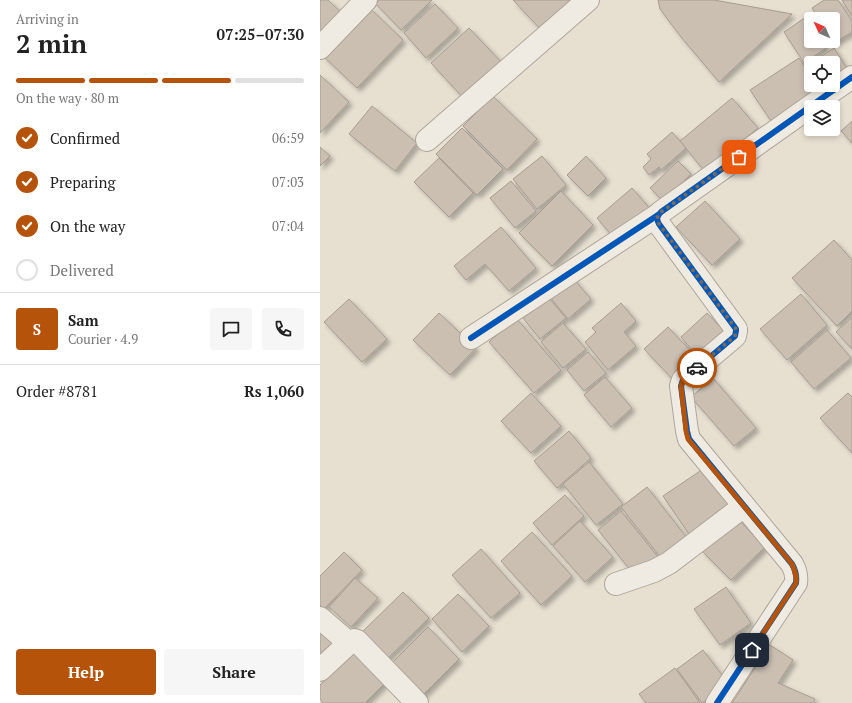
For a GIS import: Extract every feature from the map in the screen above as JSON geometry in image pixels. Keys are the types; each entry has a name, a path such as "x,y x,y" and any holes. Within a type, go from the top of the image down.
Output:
{"street":[{"path":"320,48 366,0"},
{"path":"428,140 588,0"},
{"path":"471,338 658,216 661,212 852,77"},
{"path":"658,216 657,220 659,224 736,329 735,336 683,380 681,386 688,439 792,564 797,577 796,583 717,703"},
{"path":"616,584 654,571 669,563 744,506"},
{"path":"320,618 349,643"},
{"path":"320,670 354,640 359,642 417,703"}],"building":[{"path":"320,0 328,0 346,17 320,45"},
{"path":"376,0 432,0 401,30 374,2"},
{"path":"513,0 578,0 544,33"},
{"path":"658,0 714,0 792,14 719,82 681,37 660,9"},
{"path":"824,0 838,0 852,21 852,32 840,39 840,12 815,12 812,8"},
{"path":"842,0 852,0 852,16"},
{"path":"435,4 458,28 426,58 404,33"},
{"path":"370,8 403,40 357,88 323,56"},
{"path":"804,18 804,48 826,48 814,56 804,56 804,63 784,32"},
{"path":"469,28 504,65 466,101 431,63"},
{"path":"834,48 839,56 822,56"},
{"path":"799,58 804,66 804,92 821,92 809,100 804,100 804,103 773,124 750,90"},
{"path":"840,58 851,75 840,81"},
{"path":"320,75 349,102 320,133"},
{"path":"493,96 537,139 507,170 463,126"},
{"path":"732,98 758,128 705,172 680,141"},
{"path":"372,106 417,143 395,171 349,134"},
{"path":"852,121 852,143 841,131"},
{"path":"462,128 503,169 477,195 436,154"},
{"path":"672,132 686,148 661,170 659,167 649,175 643,167 651,159 647,154"},
{"path":"320,147 330,156 320,166"},
{"path":"542,156 566,185 537,209 513,179"},
{"path":"586,156 606,178 588,196 567,175"},
{"path":"439,158 473,193 449,217 414,182"},
{"path":"678,161 691,174 663,201 650,188"},
{"path":"511,181 536,211 515,228 490,198"},
{"path":"632,188 652,211 617,242 597,218"},
{"path":"561,191 593,225 552,266 519,233"},
{"path":"705,201 740,239 712,265 676,227"},
{"path":"501,227 536,268 509,291 485,264 466,280 454,266"},
{"path":"834,240 852,260 852,311 837,326 792,278"},
{"path":"572,277 591,299 568,319 549,296"},
{"path":"801,294 827,325 787,360 760,329"},
{"path":"548,297 566,318 540,339 523,318"},
{"path":"349,299 387,339 362,362 324,322"},
{"path":"621,303 636,321 624,332 636,346 608,370 585,342 596,332 592,328"},
{"path":"439,313 476,348 450,375 413,340"},
{"path":"707,313 726,333 699,358 681,337"},
{"path":"852,317 852,349 836,332"},
{"path":"516,318 561,370 534,393 489,342"},
{"path":"563,323 586,349 563,368 541,342"},
{"path":"668,327 700,361 676,383 644,349"},
{"path":"827,330 851,358 814,389 791,362"},
{"path":"588,352 606,373 584,391 567,370"},
{"path":"605,377 632,408 611,427 584,395"},
{"path":"713,378 756,428 734,446 691,397"},
{"path":"531,393 561,426 531,453 501,421"},
{"path":"848,393 852,397 852,453 820,418"},
{"path":"569,431 591,458 557,488 534,461"},
{"path":"589,462 623,504 596,525 563,484"},
{"path":"706,467 736,511 693,540 663,496"},
{"path":"647,487 691,543 665,563 621,507"},
{"path":"565,495 584,516 552,545 533,523"},
{"path":"621,511 658,557 635,576 598,530"},
{"path":"737,518 765,547 731,580 702,551"},
{"path":"580,521 613,557 585,582 553,546"},
{"path":"532,532 572,576 541,605 501,561"},
{"path":"481,549 520,593 491,618 452,575"},
{"path":"344,552 362,570 324,609 320,605 320,576"},
{"path":"355,578 378,598 351,627 329,607"},
{"path":"726,587 751,623 720,645 694,609"},
{"path":"403,592 429,618 386,660 360,634"},
{"path":"458,594 489,626 462,652 432,619"},
{"path":"320,621 341,642 320,663"},
{"path":"428,627 459,659 420,698 389,666"},
{"path":"770,645 793,660 778,683 815,699 813,703 732,703"},
{"path":"358,648 389,679 365,703 323,703 320,699 320,685"},
{"path":"703,650 728,683 702,703 677,669"},
{"path":"675,668 700,703 646,703 639,694"}],"cycle path":[{"path":"717,703 796,583 796,576 792,564 689,439 681,386 683,380 735,336 736,329 659,224 657,218 661,212 852,77"},
{"path":"471,338 658,215"}],"way so far":[{"path":"697,368 735,336 736,329 657,220 661,212 739,157"}],"route":[{"path":"697,368 683,380 681,386 688,439 792,564 797,577 796,583 752,650"}]}
